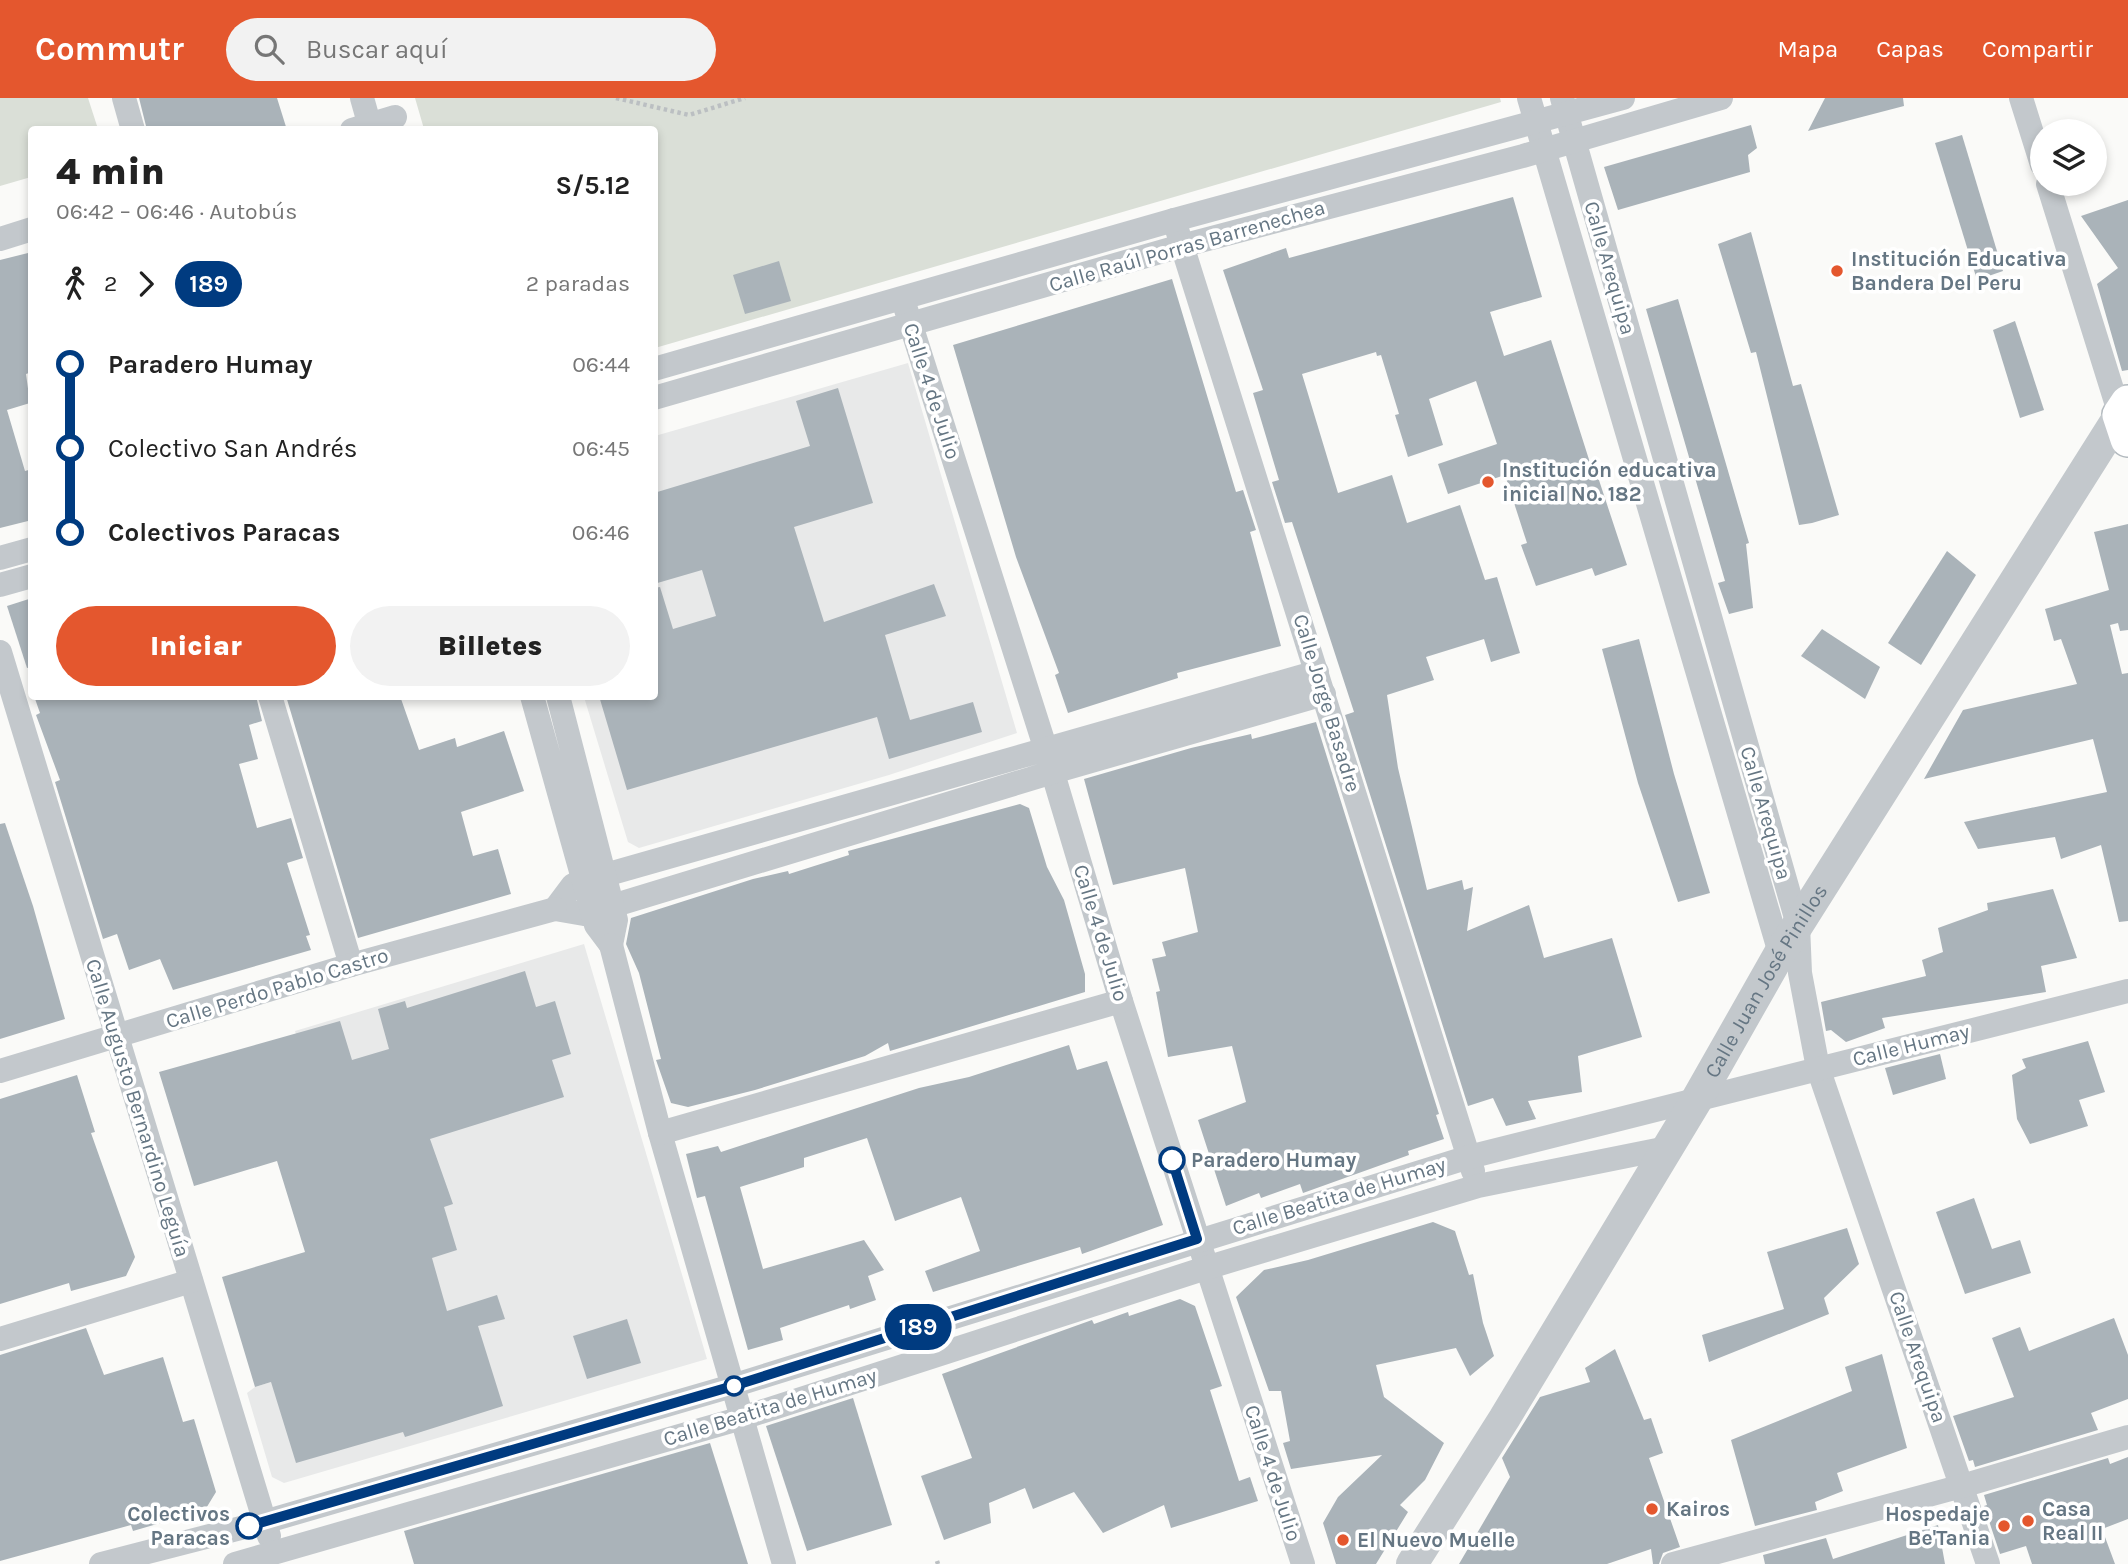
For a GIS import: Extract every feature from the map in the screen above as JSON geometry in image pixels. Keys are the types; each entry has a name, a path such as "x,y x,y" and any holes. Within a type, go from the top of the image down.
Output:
{"street":[{"path":"124,98 132,126"},
{"path":"362,98 365,126"},
{"name":"Calle Arequipa","path":"1529,98 1780,953"},
{"name":"Calle Raúl Porras Barrenechea","path":"658,368 903,300 1174,220 1536,122 1564,106 1623,98"},
{"name":"Calle Raúl Porras Barrenechea","path":"658,397 1181,246 1544,150 1721,98"},
{"path":"2021,98 2030,127"},
{"name":"Calle Arequipa","path":"1564,106 1798,925 1800,973 1818,1068 1988,1564"},
{"path":"369,126 394,115"},
{"path":"2052,196 2125,419"},
{"name":"Calle Jorge Basadre","path":"1174,220 1478,1186"},
{"path":"0,239 28,230"},
{"name":"Calle 4 de Julio","path":"903,300 1049,761 1121,1002 1303,1564"},
{"name":"Calle Juan José Pinillos","path":"1412,1564 1504,1419 1696,1101 1780,953 2125,419"},
{"path":"0,558 28,550"},
{"path":"0,585 28,577"},
{"name":"Calle Augusto Bernardino Leguía","path":"0,652 275,1559"},
{"path":"1049,761 602,909 584,914 555,909 573,885 1049,761 1321,683"},
{"path":"271,700 351,965"},
{"path":"533,700 595,879"},
{"path":"559,700 602,909 596,925 611,945 660,1133 784,1564"},
{"name":"Calle Perdo Pablo Castro","path":"0,1071 351,965 555,909"},
{"name":"Calle Humay","path":"1696,1101 2128,991"},
{"path":"660,1133 1121,1002"},
{"name":"Calle Beatita de Humay","path":"100,1564 264,1522 733,1386 1197,1239 1469,1157 1696,1101"},
{"name":"Calle Beatita de Humay","path":"235,1564 275,1559 742,1418 1206,1268 1478,1186 1667,1148"},
{"path":"0,1339 191,1281"},
{"path":"1686,1562 2128,1437"}],"path":[{"path":"617,98 689,115 745,98"}],"shaded area":[{"path":"0,98 88,98 97,126 28,126 28,178 0,186"},
{"path":"415,98 1500,98 1501,102 658,347 658,126 423,126"},
{"path":"908,363 1017,733 889,775 639,848 628,842 585,700 658,700 658,435"},
{"path":"584,944 707,1359 284,1483 272,1477 247,1393 255,1387 391,1345 295,1031"}],"building":[{"path":"139,98 277,98 286,126 146,126"},
{"path":"1825,98 1903,98 1904,106 1808,131"},
{"path":"1751,125 1757,148 1748,155 1750,172 1618,210 1604,167"},
{"path":"1962,135 2003,271 1977,280 1935,143"},
{"path":"1513,197 1542,297 1490,312 1504,356 1551,340 1592,469 1595,468 1627,565 1595,576 1592,568 1536,586 1521,545 1527,543 1505,475 1448,494 1438,464 1497,444 1476,381 1429,399 1443,445 1408,457 1395,415 1399,414 1381,355 1377,356 1376,352 1302,374 1338,493 1392,475 1407,523 1460,505 1485,580 1497,577 1520,653 1491,662 1484,639 1426,657 1434,680 1387,695 1398,768 1427,890 1462,880 1464,890 1473,887 1467,931 1529,905 1544,958 1612,938 1642,1037 1578,1056 1582,1092 1528,1101 1536,1119 1506,1126 1493,1098 1468,1106 1345,715 1354,712 1292,522 1285,523 1272,482 1279,480 1253,393 1263,390 1223,270 1286,248 1289,258"},
{"path":"2128,200 2128,370 2122,371 2097,284 2118,268 2081,216"},
{"path":"1751,232 1793,386 1801,384 1839,515 1812,523 1799,525 1756,352 1751,353 1718,244"},
{"path":"28,253 28,404 7,410 25,471 28,470 28,521 0,528 0,260"},
{"path":"779,261 791,301 745,314 733,275"},
{"path":"1172,279 1236,492 1243,490 1256,530 1250,532 1281,646 1177,673 1178,678 1068,713 1055,675 1059,673 1016,557 953,345"},
{"path":"1678,299 1749,543 1746,544 1753,608 1729,614 1718,583 1725,581 1646,309"},
{"path":"2015,321 2044,410 2020,418 1993,330"},
{"path":"838,388 873,503 794,527 824,622 934,584 946,616 885,635 910,720 973,702 982,732 889,759 877,717 627,790 600,700 658,700 658,587 673,629 716,616 702,570 658,583 658,492 810,446 796,401"},
{"path":"2128,524 2128,630 2120,631 2118,623 2110,625 2122,674 2128,673 2128,921 2119,922 2101,845 2061,859 2055,837 1978,849 1964,822 2107,792 2093,739 1924,779 1963,710 2077,684 2061,639 2054,641 2045,609 2109,590 2094,532"},
{"path":"1947,551 1976,575 1921,665 1888,643"},
{"path":"28,599 28,668 27,668 7,606"},
{"path":"1822,629 1880,667 1865,699 1801,656"},
{"path":"1639,639 1674,774 1710,893 1678,902 1638,783 1602,649"},
{"path":"35,700 257,700 262,721 249,725 258,759 239,764 257,828 291,818 303,858 287,863 310,935 306,936 311,950 173,990 160,959 129,970 117,934 103,939 55,782 60,780 36,715 40,713"},
{"path":"287,700 401,700 419,750 455,738 457,747 504,731 524,791 461,812 473,856 498,849 511,894 358,938"},
{"path":"1316,722 1439,1114 1436,1115 1444,1139 1408,1151 1409,1155 1303,1193 1300,1184 1261,1198 1259,1193 1226,1206 1198,1120 1246,1102 1232,1046 1168,1057 1156,992 1160,991 1152,959 1166,956 1162,942 1198,932 1185,868 1113,885 1084,779 1191,748 1251,734 1252,739"},
{"path":"1020,804 1029,808 1047,867 1064,900 1085,974 1085,992 890,1051 888,1043 865,1056 755,1090 688,1107 671,1103 656,1060 661,1059 639,973 626,944 631,918 753,879 788,871 789,874 849,855 848,851"},
{"path":"5,823 33,906 65,1019 0,1039 0,824"},
{"path":"2053,889 2077,958 2041,966 2046,992 1882,1018 1885,1028 1846,1042 1831,1030 1826,1031 1821,1002 1926,976 1922,960 1943,952 1938,928 1988,910 1987,903"},
{"path":"525,971 536,1007 555,1001 571,1054 552,1060 564,1097 430,1139 453,1204 444,1207 457,1250 432,1258 447,1311 497,1295 505,1319 478,1326 503,1406 405,1437 403,1432 296,1463 271,1382 255,1387 222,1277 305,1252 277,1161 194,1186 159,1072 340,1021 352,1060 389,1049 378,1009 405,1001 407,1008"},
{"path":"2088,1041 2105,1092 2079,1100 2088,1126 2030,1144 2017,1119 2012,1075 2026,1068 2022,1059"},
{"path":"1069,1045 1077,1070 1107,1061 1163,1225 1082,1254 1080,1247 933,1292 925,1271 980,1251 961,1197 895,1221 867,1138 804,1158 804,1167 740,1187 763,1269 864,1240 884,1270 868,1276 876,1300 850,1309 849,1305 780,1328 783,1340 748,1350 705,1196 697,1198 686,1154 718,1146 721,1152 919,1088 969,1077"},
{"path":"1940,1054 1946,1079 1893,1095 1885,1068"},
{"path":"77,1075 95,1132 91,1133 135,1257 126,1276 71,1291 69,1283 0,1304 0,1099"},
{"path":"1974,1198 1992,1249 2020,1240 2031,1273 1965,1294 1936,1212"},
{"path":"1433,1222 1455,1231 1469,1275 1473,1274 1483,1323 1494,1356 1470,1376 1456,1348 1376,1365 1384,1397 1444,1443 1425,1480 1400,1505 1408,1512 1376,1564 1336,1564 1323,1523 1338,1497 1382,1455 1291,1469 1283,1443 1290,1441 1281,1391 1269,1391 1236,1297 1264,1270 1308,1260"},
{"path":"1847,1228 1859,1264 1824,1298 1829,1314 1709,1362 1702,1335 1784,1309 1767,1252"},
{"path":"1180,1299 1195,1306 1222,1386 1210,1390 1239,1481 1250,1477 1258,1501 1171,1528 1164,1505 1103,1533 1074,1492 1033,1509 1025,1488 989,1503 991,1523 944,1540 921,1476 972,1458 942,1374 1092,1320 1094,1324 1128,1312 1129,1316"},
{"path":"2114,1318 2128,1355 2128,1399 2091,1413 2098,1430 1975,1467 1973,1460 1969,1461 1953,1416 2014,1397 1992,1338 2020,1327 2029,1351"},
{"path":"627,1319 641,1363 587,1379 573,1336"},
{"path":"86,1328 104,1375 163,1357 183,1422 194,1419 216,1492 205,1510 133,1531 131,1525 0,1561 0,1355"},
{"path":"1615,1349 1644,1420 1651,1418 1663,1453 1649,1458 1680,1547 1663,1553 1659,1564 1653,1564 1651,1549 1607,1564 1459,1564 1510,1477 1502,1458 1540,1397 1590,1382 1585,1368"},
{"path":"1882,1354 1907,1448 1837,1473 1843,1491 1815,1502 1817,1510 1755,1526 1731,1440 1852,1391 1845,1367"},
{"path":"853,1398 892,1525 807,1551 766,1426"},
{"path":"710,1443 748,1564 414,1564 404,1531"},
{"path":"2128,1457 2128,1519 2102,1529 2115,1564 2032,1564 2026,1546 2000,1554 1984,1506 1987,1505 1984,1495 2108,1458 2110,1464"},
{"path":"1938,1525 1945,1564 1765,1564 1763,1555 1826,1538 1833,1559"}],"bus line":[{"name":"189","path":"249,1526 733,1386 1197,1239 1172,1160"}],"place":[{"name":"Institución Educativa Bandera Del Peru","path":"1837,271"},
{"name":"Institución educativa inicial No. 182","path":"1488,482"},
{"name":"Paradero Humay","path":"1172,1160"},
{"name":"Kairos","path":"1652,1509"},
{"name":"Casa Real II","path":"2028,1521"},
{"name":"Colectivos Paracas","path":"249,1526"},
{"name":"Hospedaje Be'Tania","path":"2004,1526"},
{"name":"El Nuevo Muelle","path":"1343,1540"}]}
